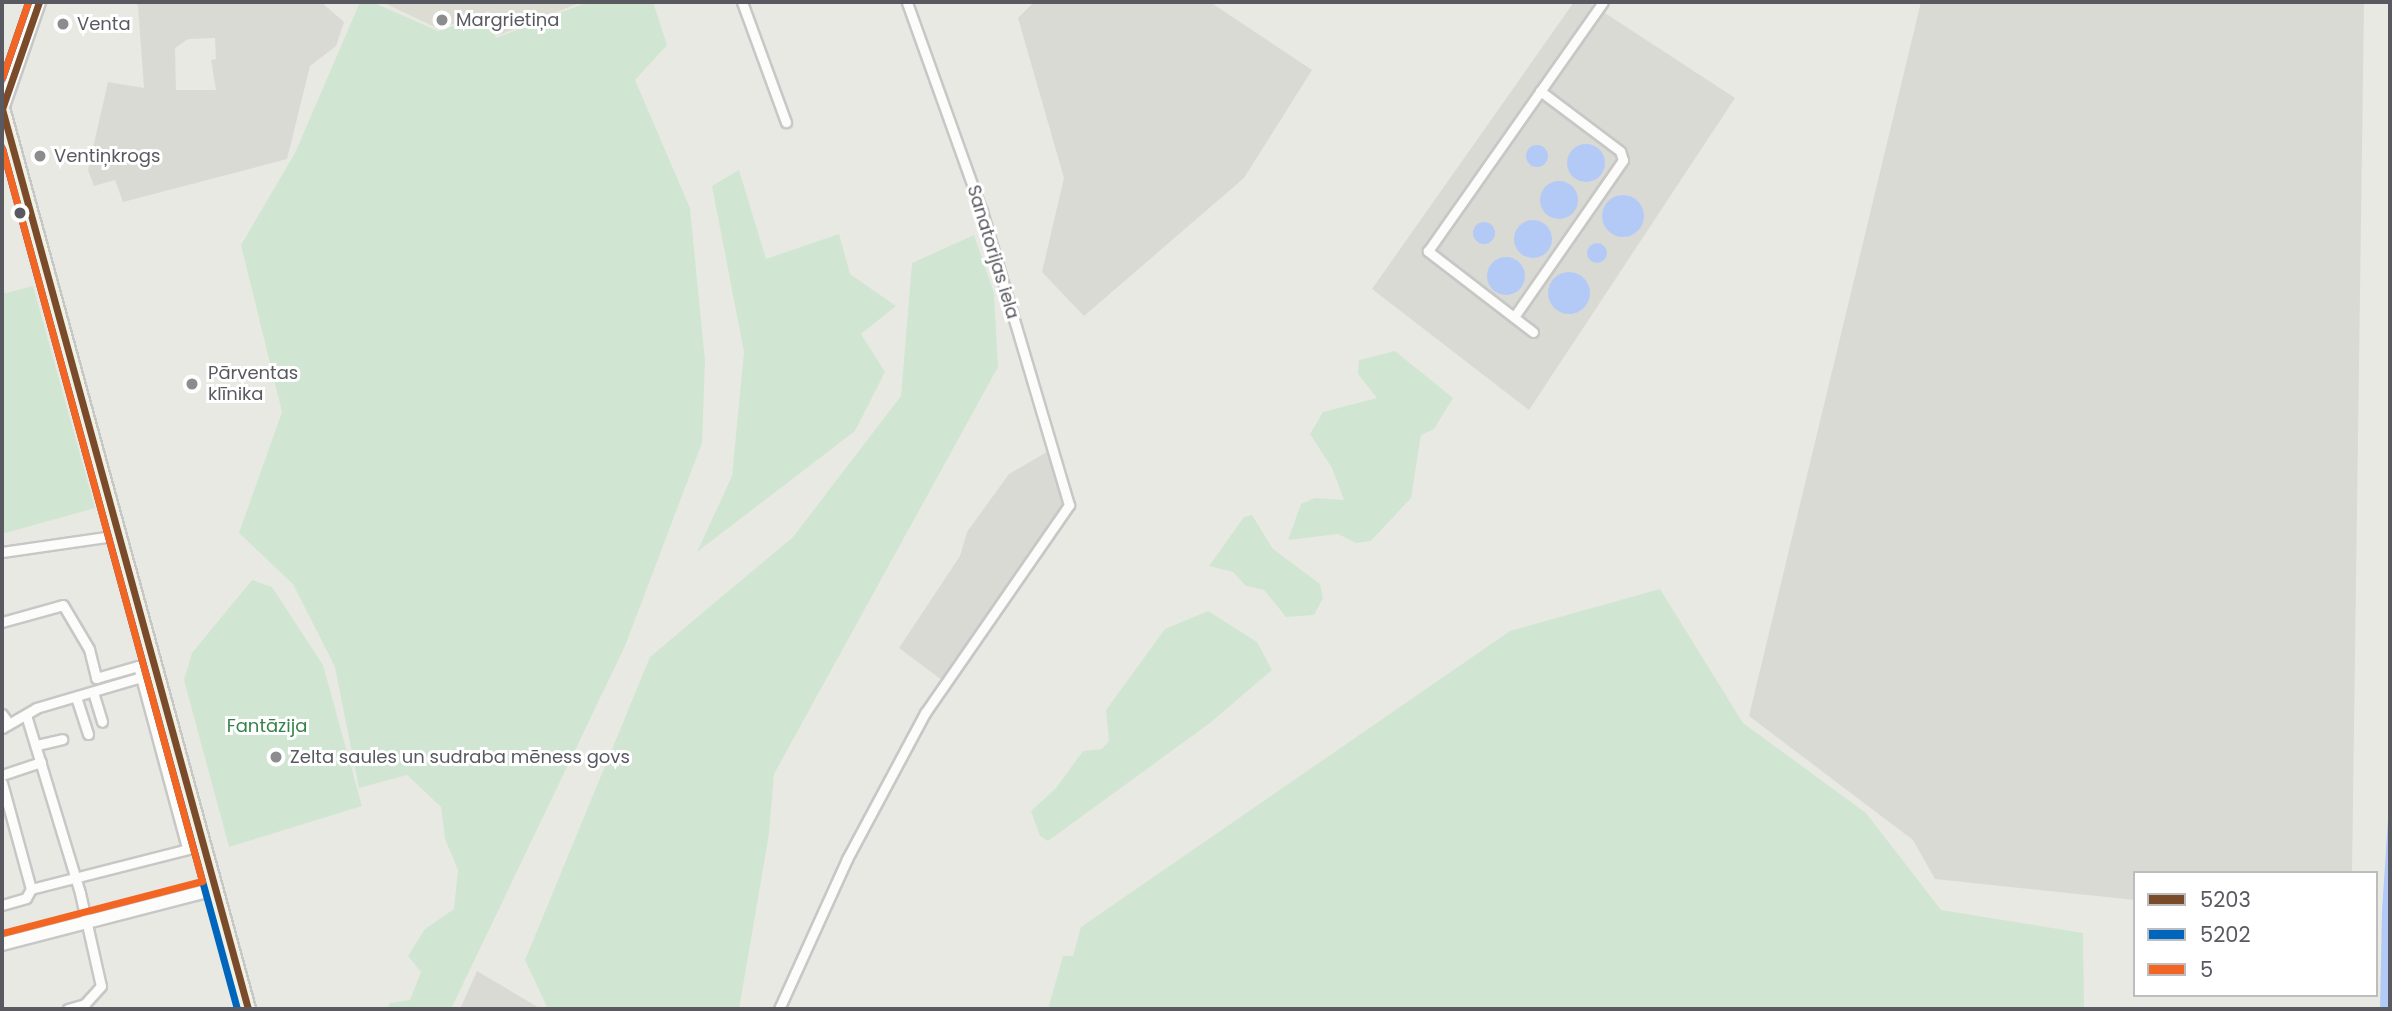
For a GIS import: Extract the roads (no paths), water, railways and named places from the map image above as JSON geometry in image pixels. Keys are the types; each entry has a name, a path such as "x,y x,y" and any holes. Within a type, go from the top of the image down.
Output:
{"main road":[{"path":"2,109 120,535 149,675 203,845 248,1009"}],"street":[{"path":"2,109 39,2"},
{"path":"742,2 786,122"},
{"name":"Sanatorijas iela","path":"779,1009 847,859 925,713 1069,505 982,212 907,2"},
{"path":"1533,332 1429,251 1603,2"},
{"path":"1514,317 1623,160 1620,150 1540,91"},
{"path":"2,552 120,535"},
{"path":"2,622 63,605 89,649 102,722"},
{"path":"96,678 138,666 149,675 187,848"},
{"path":"2,714 5,726 26,715 76,697 149,675"},
{"path":"76,697 88,734"},
{"path":"26,715 75,878 101,986 85,1007 68,1009"},
{"path":"37,746 62,739"},
{"path":"2,775 41,762"},
{"path":"2,783 31,889 26,898 2,905"},
{"path":"31,889 203,845"},
{"path":"2,944 215,889"}],"water":[{"path":"1586,144 1599,150 1605,163 1599,176 1586,182 1573,176 1567,163 1573,150"},
{"path":"1537,145 1545,148 1548,156 1545,164 1537,167 1529,164 1526,156 1529,148"},
{"path":"1559,181 1572,187 1578,200 1572,213 1559,219 1546,213 1540,200 1546,187"},
{"path":"1623,195 1638,201 1644,216 1638,231 1623,237 1608,231 1602,216 1608,201"},
{"path":"1533,220 1546,226 1552,239 1546,252 1533,258 1520,252 1514,239 1520,226"},
{"path":"1484,222 1492,225 1495,233 1492,241 1484,244 1476,241 1473,233 1476,225"},
{"path":"1597,243 1604,246 1607,253 1604,260 1597,263 1590,260 1587,253 1590,246"},
{"path":"1506,257 1519,263 1525,276 1519,289 1506,295 1493,289 1487,276 1493,263"},
{"path":"1569,272 1584,278 1590,293 1584,308 1569,314 1554,308 1548,293 1554,278"},
{"path":"2390,789 2390,1009 2380,1009 2382,911"}],"place":[{"name":"Margrietiņa","path":"442,20"},
{"name":"Venta","path":"63,24"},
{"name":"Ventiņkrogs","path":"40,156"},
{"name":"Pārventas klīnika","path":"192,384"},
{"name":"Zelta saules un sudraba mēness govs","path":"276,757"}],"park label":[{"name":"Fantāzija","path":"267,726"}]}
